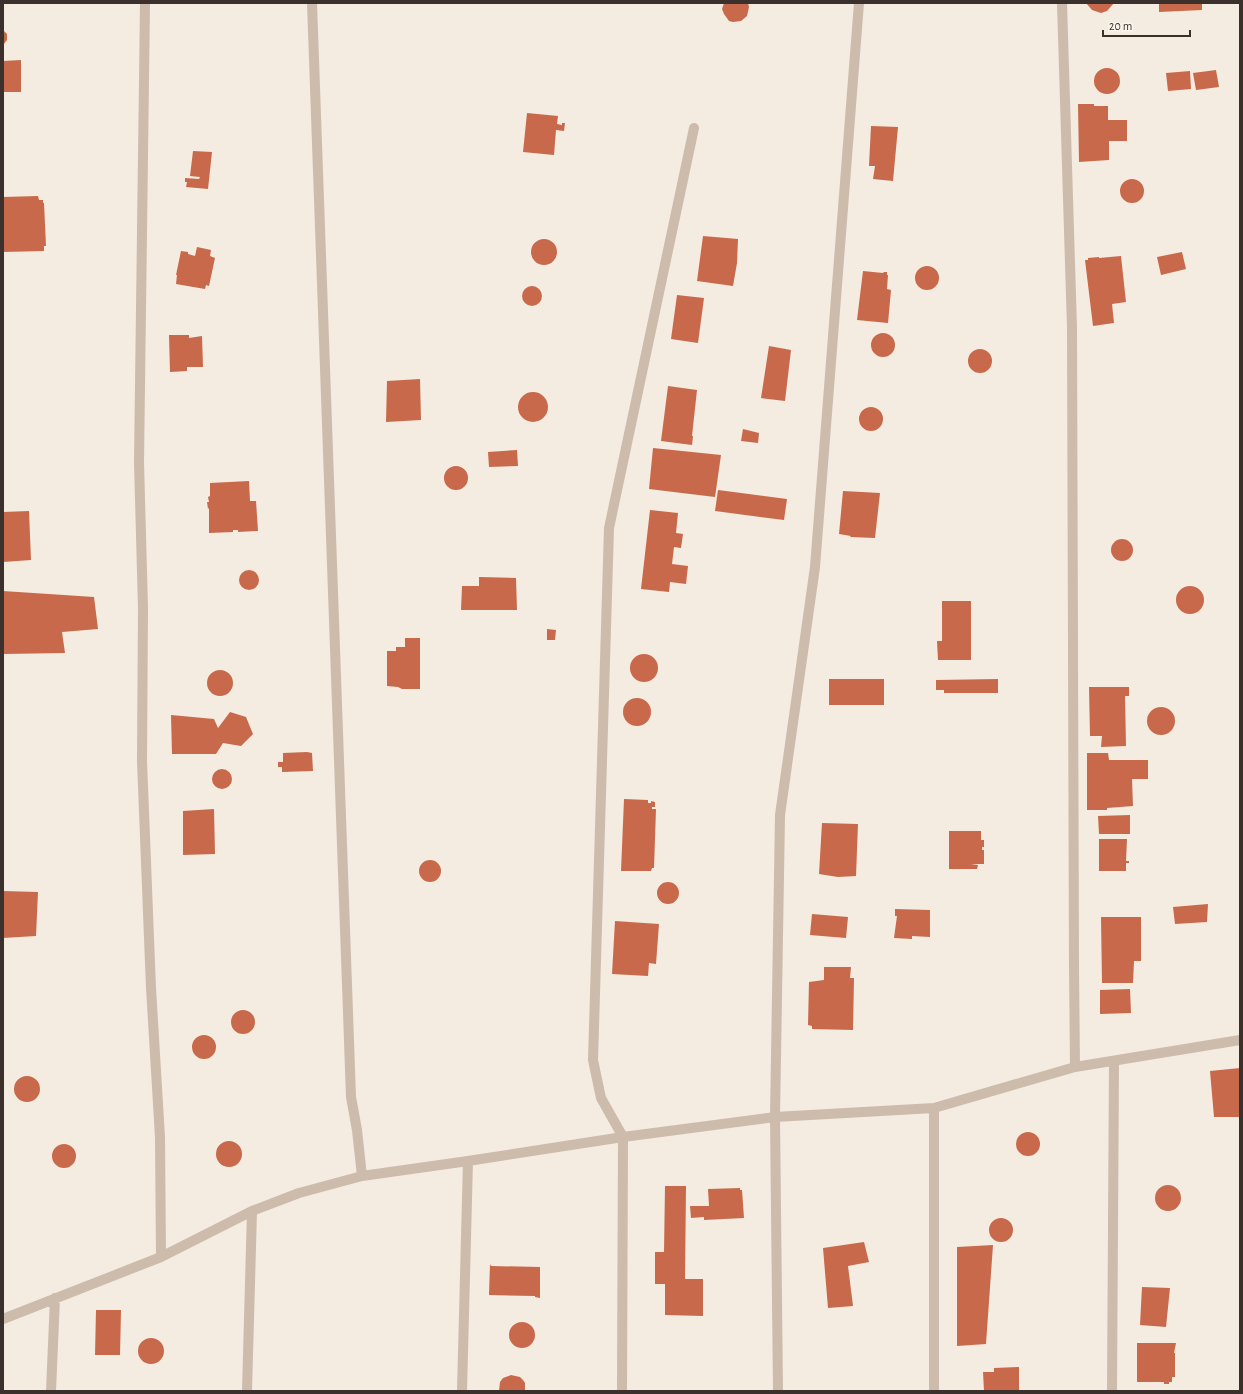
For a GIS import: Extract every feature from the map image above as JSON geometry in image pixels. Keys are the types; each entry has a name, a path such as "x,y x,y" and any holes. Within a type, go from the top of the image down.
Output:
{"street":[{"path":"146,3 139,462 142,608 142,761 151,988 160,1137 161,1257"},
{"path":"312,3 351,1097 357,1130 362,1176"},
{"path":"778,1391 775,1117 780,815 815,567 859,3"},
{"path":"1062,3 1072,328 1075,1067"},
{"path":"622,1391 623,1137 601,1098 593,1060 609,528 694,128"},
{"path":"3,1319 161,1257 252,1211 299,1193 362,1176 623,1137 775,1117 934,1108 1075,1067 1240,1040"},
{"path":"1112,1391 1114,1061"},
{"path":"934,1108 934,1391"},
{"path":"462,1391 468,1161"},
{"path":"247,1391 252,1211"},
{"path":"51,1391 55,1298"}],"building":[{"path":"724,3 748,3 749,7 747,16 741,21 729,21 722,9"},
{"path":"1086,3 1114,3 1107,11 1101,13 1092,10"},
{"path":"1159,3 1202,3 1202,10 1159,12"},
{"path":"3,30 7,34 7,40 3,45"},
{"path":"21,60 21,92 3,92 3,61"},
{"path":"1107,68 1116,72 1120,81 1116,90 1107,94 1098,90 1094,81 1098,72"},
{"path":"1216,70 1219,87 1196,90 1193,73"},
{"path":"1190,71 1191,89 1168,91 1166,73"},
{"path":"1078,104 1108,106 1108,120 1127,120 1127,141 1109,141 1109,160 1079,162"},
{"path":"527,113 558,116 557,124 562,125 562,123 565,123 564,131 556,130 554,155 523,152"},
{"path":"871,126 898,127 893,181 873,179 875,166 869,166"},
{"path":"193,151 212,152 208,189 186,187 187,182 185,182 185,178 199,179 200,177 190,176"},
{"path":"1127,179 1137,179 1144,186 1144,196 1137,203 1127,203 1120,196 1120,186"},
{"path":"38,196 39,200 43,200 44,203 46,246 44,246 44,251 3,252 3,197"},
{"path":"703,236 738,239 737,263 733,286 697,281"},
{"path":"544,239 553,243 557,252 553,261 544,265 535,261 531,252 535,243"},
{"path":"197,247 211,250 210,256 215,258 209,286 206,285 205,289 176,284 176,275 181,251 188,252 188,254 195,256"},
{"path":"1182,252 1186,269 1161,275 1157,257"},
{"path":"1121,256 1126,302 1112,304 1114,323 1093,326 1085,260 1088,260 1088,258"},
{"path":"927,266 936,269 939,278 936,287 927,290 918,287 915,278 918,269"},
{"path":"863,271 887,272 887,289 891,290 888,323 857,320"},
{"path":"532,286 539,289 542,296 539,303 532,306 525,303 522,296 525,289"},
{"path":"677,295 704,298 698,343 671,339"},
{"path":"883,333 892,336 895,345 892,354 883,357 874,354 871,345 874,336"},
{"path":"169,335 189,335 189,338 202,336 203,367 187,367 187,371 170,372"},
{"path":"769,346 791,350 785,401 761,398"},
{"path":"980,349 989,352 992,361 989,370 980,373 971,370 968,361 971,352"},
{"path":"420,379 421,420 386,422 387,381"},
{"path":"668,386 697,390 692,445 661,441"},
{"path":"533,392 539,393 547,401 547,413 539,421 533,422 527,421 519,413 518,407 519,401 527,393"},
{"path":"866,407 876,407 883,414 883,424 876,431 866,431 859,424 859,414"},
{"path":"743,429 759,433 758,443 741,441"},
{"path":"653,448 721,455 715,497 649,489"},
{"path":"517,450 518,466 489,467 488,452"},
{"path":"456,466 465,469 468,478 465,487 456,490 447,487 444,478 447,469"},
{"path":"249,481 250,501 256,501 258,531 238,532 238,530 233,530 233,532 209,533 209,508 208,509 207,502 209,502 208,497 210,496 210,483"},
{"path":"718,490 787,499 784,520 715,511"},
{"path":"843,491 880,493 875,538 850,537 851,536 839,534"},
{"path":"650,510 678,513 676,533 683,534 681,548 674,547 672,564 688,566 686,584 670,582 669,592 641,589"},
{"path":"29,511 31,560 3,562 3,512"},
{"path":"1122,539 1130,542 1133,550 1130,558 1122,561 1114,558 1111,550 1114,542"},
{"path":"249,570 256,573 259,580 256,587 249,590 242,587 239,580 242,573"},
{"path":"479,577 516,578 517,610 461,610 462,586 479,586"},
{"path":"1190,586 1200,590 1204,600 1200,610 1190,614 1180,610 1176,600 1180,590"},
{"path":"3,591 94,597 98,629 62,632 65,653 3,654"},
{"path":"942,601 971,601 971,660 938,660 937,641 942,641"},
{"path":"547,629 556,630 555,640 547,640"},
{"path":"405,638 420,638 420,689 402,689 387,686 387,651 396,651 396,647 405,647"},
{"path":"644,654 654,658 658,668 654,678 644,682 634,678 630,668 634,658"},
{"path":"220,670 229,674 233,683 229,692 220,696 211,692 207,683 211,674"},
{"path":"829,679 884,679 884,705 829,705"},
{"path":"998,679 998,693 944,693 944,690 936,690 936,680"},
{"path":"1089,687 1129,687 1129,696 1125,696 1126,746 1101,747 1102,736 1090,736"},
{"path":"637,698 647,702 651,712 647,722 637,726 627,722 623,712 627,702"},
{"path":"1161,707 1171,711 1175,721 1171,731 1161,735 1151,731 1147,721 1151,711"},
{"path":"230,712 246,717 253,734 241,746 223,743 216,754 172,754 171,715 214,719 218,728"},
{"path":"283,753 312,753 313,771 282,772 282,767 278,767 278,762 283,762"},
{"path":"1087,753 1108,753 1109,760 1148,760 1148,779 1132,779 1133,806 1107,808 1107,810 1087,810"},
{"path":"222,769 229,772 232,779 229,786 222,789 215,786 212,779 215,772"},
{"path":"624,799 648,800 648,803 651,803 651,801 655,802 655,807 652,807 652,809 656,809 654,868 652,868 651,871 621,871"},
{"path":"214,809 215,854 183,855 183,811"},
{"path":"1130,815 1130,834 1099,834 1098,816"},
{"path":"822,823 858,824 856,876 838,877 819,874"},
{"path":"949,831 981,831 981,840 984,840 984,847 982,847 982,850 984,850 984,864 971,864 978,865 977,869 949,869"},
{"path":"1099,839 1127,839 1126,861 1129,861 1129,863 1126,863 1126,871 1099,871"},
{"path":"426,860 434,860 441,867 441,875 434,882 426,882 419,875 419,867"},
{"path":"668,882 676,885 679,893 676,901 668,904 660,901 657,893 660,885"},
{"path":"3,891 38,892 36,936 3,938"},
{"path":"1208,904 1207,922 1175,924 1173,907"},
{"path":"895,909 930,910 930,937 912,936 912,939 894,938 897,916 895,916"},
{"path":"812,914 848,917 846,938 810,935"},
{"path":"1101,917 1141,917 1141,961 1134,961 1133,983 1102,983"},
{"path":"615,921 659,924 656,964 649,963 648,976 612,974"},
{"path":"824,967 851,967 850,978 854,978 853,1030 812,1029 812,1026 808,1025 809,982 824,980"},
{"path":"1130,989 1131,1013 1100,1014 1100,990"},
{"path":"243,1010 252,1013 255,1022 252,1031 243,1034 234,1031 231,1022 234,1013"},
{"path":"204,1035 213,1038 216,1047 213,1056 204,1059 195,1056 192,1047 195,1038"},
{"path":"1240,1068 1240,1117 1214,1117 1210,1071"},
{"path":"27,1076 36,1080 40,1089 36,1098 27,1102 18,1098 14,1089 18,1080"},
{"path":"1028,1132 1037,1135 1040,1144 1037,1153 1028,1156 1019,1153 1016,1144 1019,1135"},
{"path":"229,1141 238,1145 242,1154 238,1163 229,1167 220,1163 216,1154 220,1145"},
{"path":"64,1144 69,1145 75,1151 75,1161 69,1167 64,1168 59,1167 53,1161 52,1156 53,1151 59,1145"},
{"path":"1168,1185 1177,1189 1181,1198 1177,1207 1168,1211 1159,1207 1155,1198 1159,1189"},
{"path":"665,1186 686,1186 685,1279 703,1279 703,1316 665,1315 665,1284 655,1284 655,1252 664,1252"},
{"path":"740,1188 740,1190 742,1190 744,1218 704,1220 704,1217 691,1218 690,1206 709,1206 708,1189"},
{"path":"1001,1218 1009,1222 1013,1230 1009,1238 1001,1242 993,1238 989,1230 993,1222"},
{"path":"864,1242 869,1262 848,1266 853,1306 828,1308 823,1248"},
{"path":"993,1245 986,1344 957,1346 957,1247"},
{"path":"490,1264 491,1266 540,1267 540,1298 535,1296 489,1295"},
{"path":"1142,1287 1170,1288 1166,1327 1140,1325"},
{"path":"96,1310 121,1310 120,1355 95,1355"},
{"path":"522,1322 531,1326 535,1335 531,1344 522,1348 513,1344 509,1335 513,1326"},
{"path":"151,1338 160,1342 164,1351 160,1360 151,1364 142,1360 138,1351 142,1342"},
{"path":"1137,1343 1176,1343 1174,1353 1175,1377 1172,1377 1172,1382 1169,1382 1169,1384 1164,1384 1164,1382 1137,1382"},
{"path":"1019,1367 1019,1391 984,1391 983,1372 994,1372 994,1368"},
{"path":"511,1375 520,1377 523,1380 525,1383 525,1391 499,1391 500,1382 503,1378"}]}
